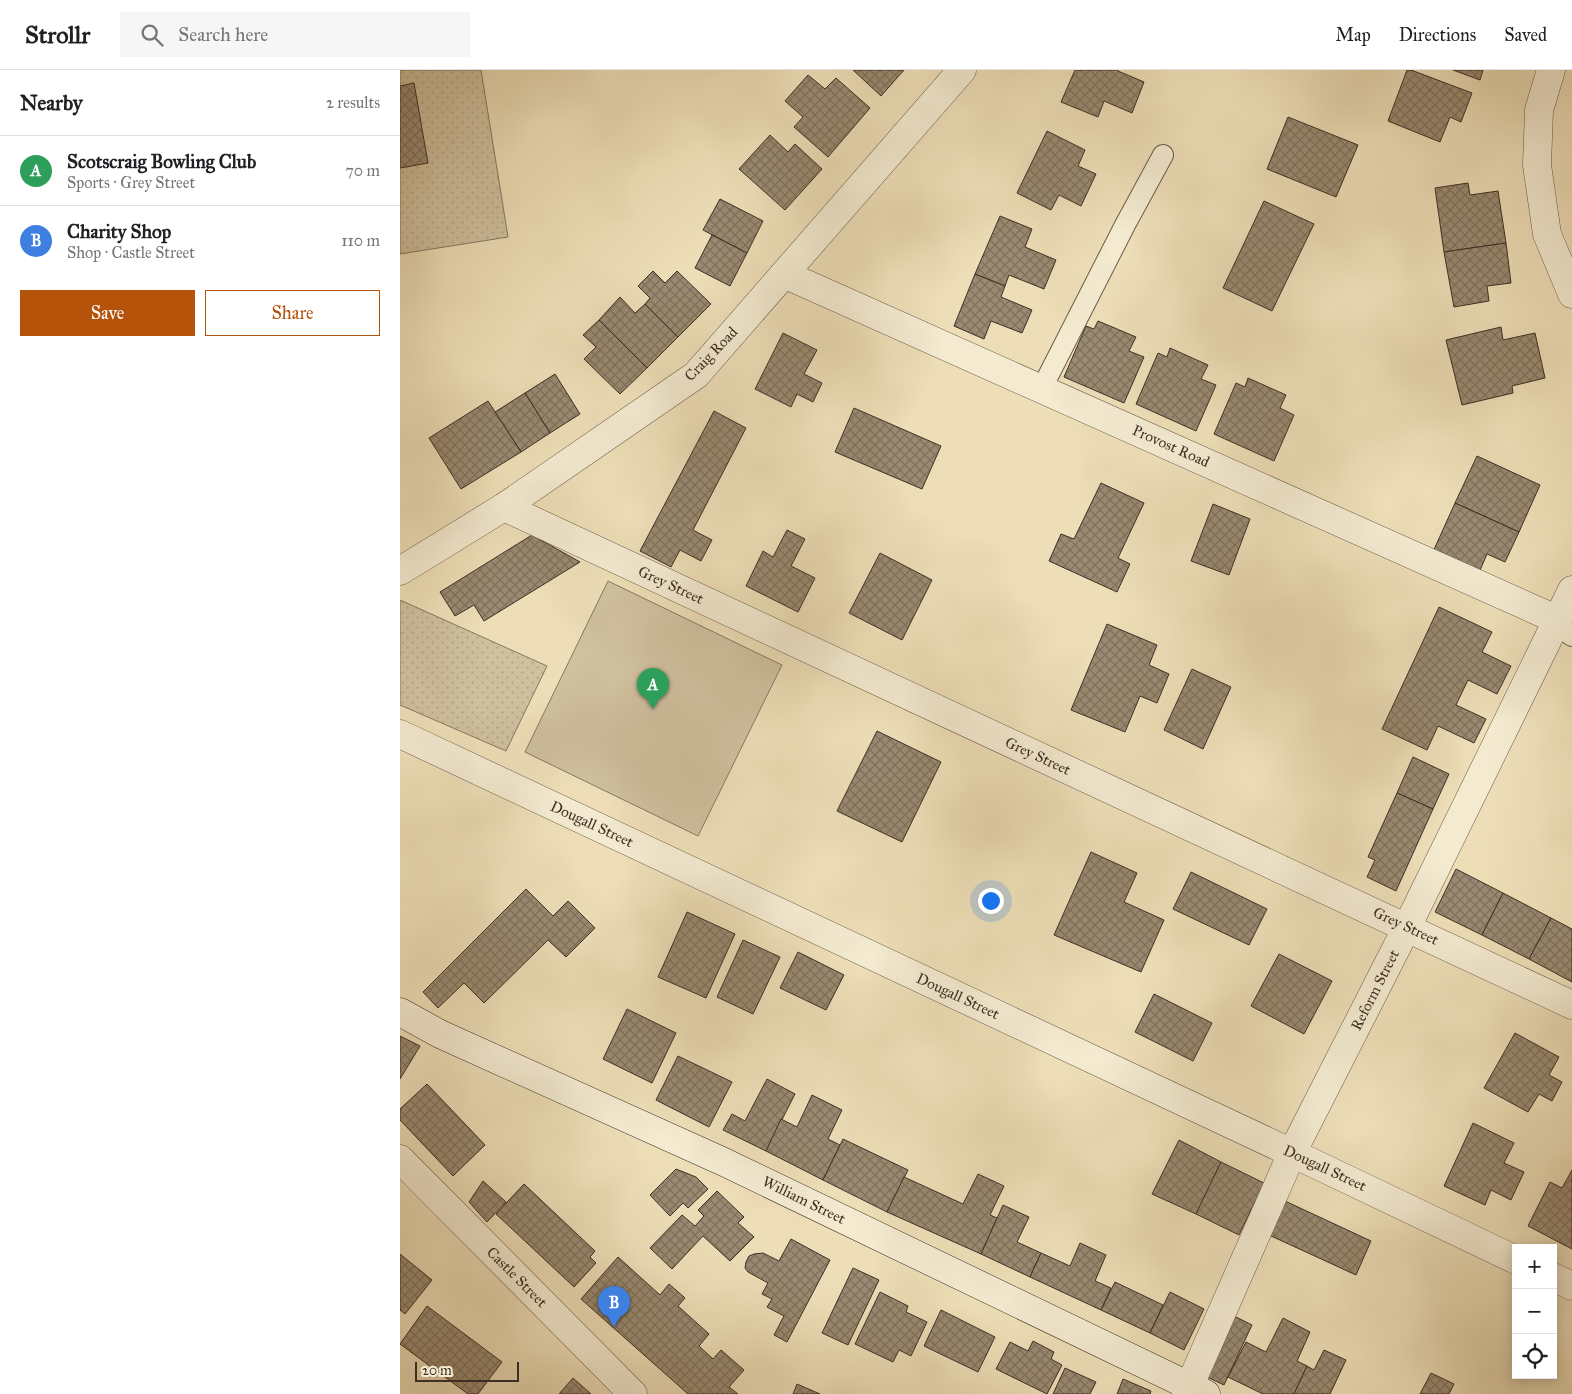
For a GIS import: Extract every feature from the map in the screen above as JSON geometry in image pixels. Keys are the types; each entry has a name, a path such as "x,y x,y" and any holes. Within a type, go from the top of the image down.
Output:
{"street":[{"name":"Craig Road","path":"400,571 504,508 696,375 962,70"},
{"path":"1551,70 1539,110 1537,165 1547,234 1572,294"},
{"name":"Provost Road","path":"784,274 1042,388 1562,627"},
{"name":"Grey Street","path":"504,508 1408,927 1572,1005"},
{"name":"Reform Street","path":"1194,1391 1292,1153 1562,627 1572,590"},
{"name":"Dougall Street","path":"400,734 1512,1258"},
{"name":"William Street","path":"400,1012 440,1034 724,1162 1194,1391"},
{"name":"Castle Street","path":"400,1160 633,1394"},
{"path":"1557,1280 1572,1286"}],"lane":[{"path":"1042,388 1163,155"}],"shaded area":[{"path":"400,70 481,70 508,237 400,254"},
{"path":"608,581 782,665 698,836 525,752"},
{"path":"400,600 547,666 506,751 400,705"}],"building":[{"path":"853,70 904,70 881,96"},
{"path":"1075,70 1118,70 1144,82 1132,113 1104,101 1098,117 1061,102"},
{"path":"1407,70 1472,93 1461,122 1450,117 1440,142 1388,121"},
{"path":"1453,70 1483,70 1480,80"},
{"path":"808,75 825,89 836,78 870,108 828,157 794,127 803,117 785,101"},
{"path":"414,83 428,163 400,168 400,86"},
{"path":"1288,117 1358,145 1336,197 1267,169"},
{"path":"1047,131 1085,150 1078,166 1096,174 1081,206 1059,195 1051,210 1017,193"},
{"path":"770,135 788,152 795,144 822,169 785,210 739,169"},
{"path":"1468,183 1470,195 1498,191 1506,243 1444,252 1435,188"},
{"path":"720,199 763,221 747,253 703,230"},
{"path":"1264,201 1314,224 1272,311 1223,288"},
{"path":"1000,216 1032,229 1025,247 1056,260 1044,289 1009,275 1005,286 975,274"},
{"path":"712,235 747,253 730,286 695,268"},
{"path":"1506,243 1511,283 1487,286 1489,301 1454,307 1444,252"},
{"path":"653,271 665,283 677,271 711,304 678,337 645,304 650,298 638,286"},
{"path":"975,274 1005,286 1001,297 1032,310 1022,333 991,321 984,339 954,326"},
{"path":"620,297 635,313 645,304 678,337 647,368 599,320"},
{"path":"599,320 647,368 620,394 584,359 596,347 583,335"},
{"path":"1098,321 1136,337 1129,351 1144,357 1124,403 1064,377 1086,326 1094,329"},
{"path":"1501,327 1503,340 1535,333 1545,378 1512,386 1513,393 1462,405 1446,340"},
{"path":"783,333 817,350 804,374 822,383 813,402 797,394 791,407 755,389"},
{"path":"1170,348 1208,365 1201,379 1216,385 1196,431 1136,404 1158,353 1167,357"},
{"path":"555,374 580,414 550,433 525,393"},
{"path":"1248,378 1286,395 1280,408 1294,415 1274,461 1214,434 1236,383 1245,387"},
{"path":"525,393 550,433 521,452 495,412"},
{"path":"488,401 521,452 461,489 429,438"},
{"path":"854,408 941,446 922,489 835,452"},
{"path":"714,411 746,428 693,530 712,540 701,561 680,550 671,567 640,551"},
{"path":"1477,456 1540,485 1519,532 1455,503"},
{"path":"1101,483 1144,503 1118,558 1130,564 1117,592 1049,561 1061,534 1074,539"},
{"path":"1455,503 1519,532 1505,562 1487,554 1478,575 1432,554"},
{"path":"1213,504 1250,519 1229,575 1191,561"},
{"path":"787,530 805,539 791,566 815,578 798,612 746,586 763,551 773,557"},
{"path":"532,535 580,562 484,621 474,605 455,616 440,592"},
{"path":"880,553 932,580 902,640 849,613"},
{"path":"1439,607 1492,632 1482,652 1511,666 1497,694 1468,680 1456,705 1486,719 1474,743 1438,726 1427,750 1382,729"},
{"path":"1107,624 1157,645 1149,665 1169,674 1157,703 1140,696 1125,732 1071,710"},
{"path":"1192,669 1231,687 1203,749 1164,730"},
{"path":"877,731 941,762 902,842 837,811"},
{"path":"1413,757 1449,774 1433,809 1397,793"},
{"path":"1397,793 1433,809 1396,891 1367,877 1375,860 1368,857"},
{"path":"1091,852 1137,873 1124,902 1164,920 1141,972 1054,935"},
{"path":"1456,869 1503,893 1482,935 1435,912"},
{"path":"1191,872 1267,909 1249,945 1173,909"},
{"path":"526,889 553,916 568,901 595,928 566,957 548,940 484,1003 464,983 438,1008 423,992"},
{"path":"1503,893 1551,918 1529,959 1482,935"},
{"path":"687,912 735,934 706,998 658,977"},
{"path":"1551,918 1572,929 1572,982 1529,959"},
{"path":"743,940 780,957 753,1014 717,997"},
{"path":"798,952 844,975 826,1010 780,988"},
{"path":"1279,954 1332,981 1304,1034 1251,1006"},
{"path":"1154,994 1212,1023 1193,1061 1135,1032"},
{"path":"627,1009 676,1033 652,1083 603,1059"},
{"path":"1515,1033 1559,1057 1549,1075 1562,1082 1552,1101 1539,1094 1528,1112 1484,1088"},
{"path":"400,1036 420,1046 400,1079"},
{"path":"678,1056 732,1082 709,1127 656,1100"},
{"path":"767,1079 795,1094 766,1151 723,1130 732,1114 745,1121"},
{"path":"427,1084 485,1145 453,1176 400,1120 400,1109"},
{"path":"812,1095 842,1110 828,1139 840,1145 823,1180 766,1151 781,1119 797,1127"},
{"path":"1473,1123 1514,1143 1504,1163 1524,1172 1511,1200 1491,1190 1485,1205 1444,1186"},
{"path":"843,1139 908,1170 887,1212 823,1180"},
{"path":"1179,1140 1221,1162 1196,1214 1152,1194"},
{"path":"1221,1162 1264,1183 1239,1235 1196,1214"},
{"path":"676,1169 696,1177 708,1189 688,1208 683,1203 670,1216 650,1195"},
{"path":"1572,1170 1572,1249 1528,1226 1550,1182 1562,1188"},
{"path":"978,1174 1004,1186 990,1215 997,1218 981,1254 887,1212 904,1177 963,1204"},
{"path":"483,1181 506,1202 487,1222 469,1202"},
{"path":"524,1184 595,1251 590,1257 596,1263 574,1287 496,1214"},
{"path":"717,1191 744,1217 738,1223 754,1237 730,1261 703,1236 672,1269 650,1248 682,1215 695,1226 704,1216 698,1210"},
{"path":"1285,1201 1371,1241 1356,1275 1269,1235"},
{"path":"1003,1205 1029,1217 1017,1242 1041,1253 1030,1277 981,1254"},
{"path":"791,1239 830,1260 787,1342 774,1335 784,1316 767,1307 772,1299 762,1294 768,1283 748,1272 745,1268 749,1256 754,1254 763,1253 779,1261"},
{"path":"1080,1243 1106,1255 1095,1281 1111,1288 1101,1310 1030,1277 1041,1253 1070,1266"},
{"path":"400,1254 432,1280 405,1314 400,1310"},
{"path":"618,1257 660,1295 669,1284 685,1298 678,1306 709,1334 699,1346 713,1359 721,1350 744,1370 729,1387 738,1394 688,1394 581,1299"},
{"path":"853,1268 879,1280 848,1345 822,1333"},
{"path":"1115,1282 1163,1305 1150,1333 1101,1310"},
{"path":"880,1292 908,1306 906,1312 927,1322 911,1356 899,1350 893,1362 855,1344"},
{"path":"1170,1292 1204,1309 1184,1350 1150,1333"},
{"path":"427,1306 502,1362 478,1394 468,1394 400,1344"},
{"path":"941,1310 995,1337 978,1372 924,1346"},
{"path":"1228,1313 1252,1325 1224,1385 1199,1373"},
{"path":"1283,1318 1310,1332 1297,1361 1307,1366 1294,1394 1263,1394 1228,1377 1246,1342 1266,1352"},
{"path":"1033,1341 1054,1352 1051,1359 1062,1365 1047,1394 996,1369 1010,1342 1028,1351"},
{"path":"1324,1350 1346,1360 1330,1394 1294,1394 1307,1366 1314,1370"},
{"path":"1065,1368 1096,1382 1090,1394 1053,1394"},
{"path":"1431,1373 1454,1384 1449,1394 1420,1394"},
{"path":"573,1378 591,1394 559,1394"},
{"path":"1123,1379 1151,1391 1150,1394 1117,1394"},
{"path":"797,1384 820,1394 793,1394"}],"place":[{"name":"Scotscraig Bowling Club","path":"653,709"},
{"name":"Charity Shop","path":"614,1327"}]}
